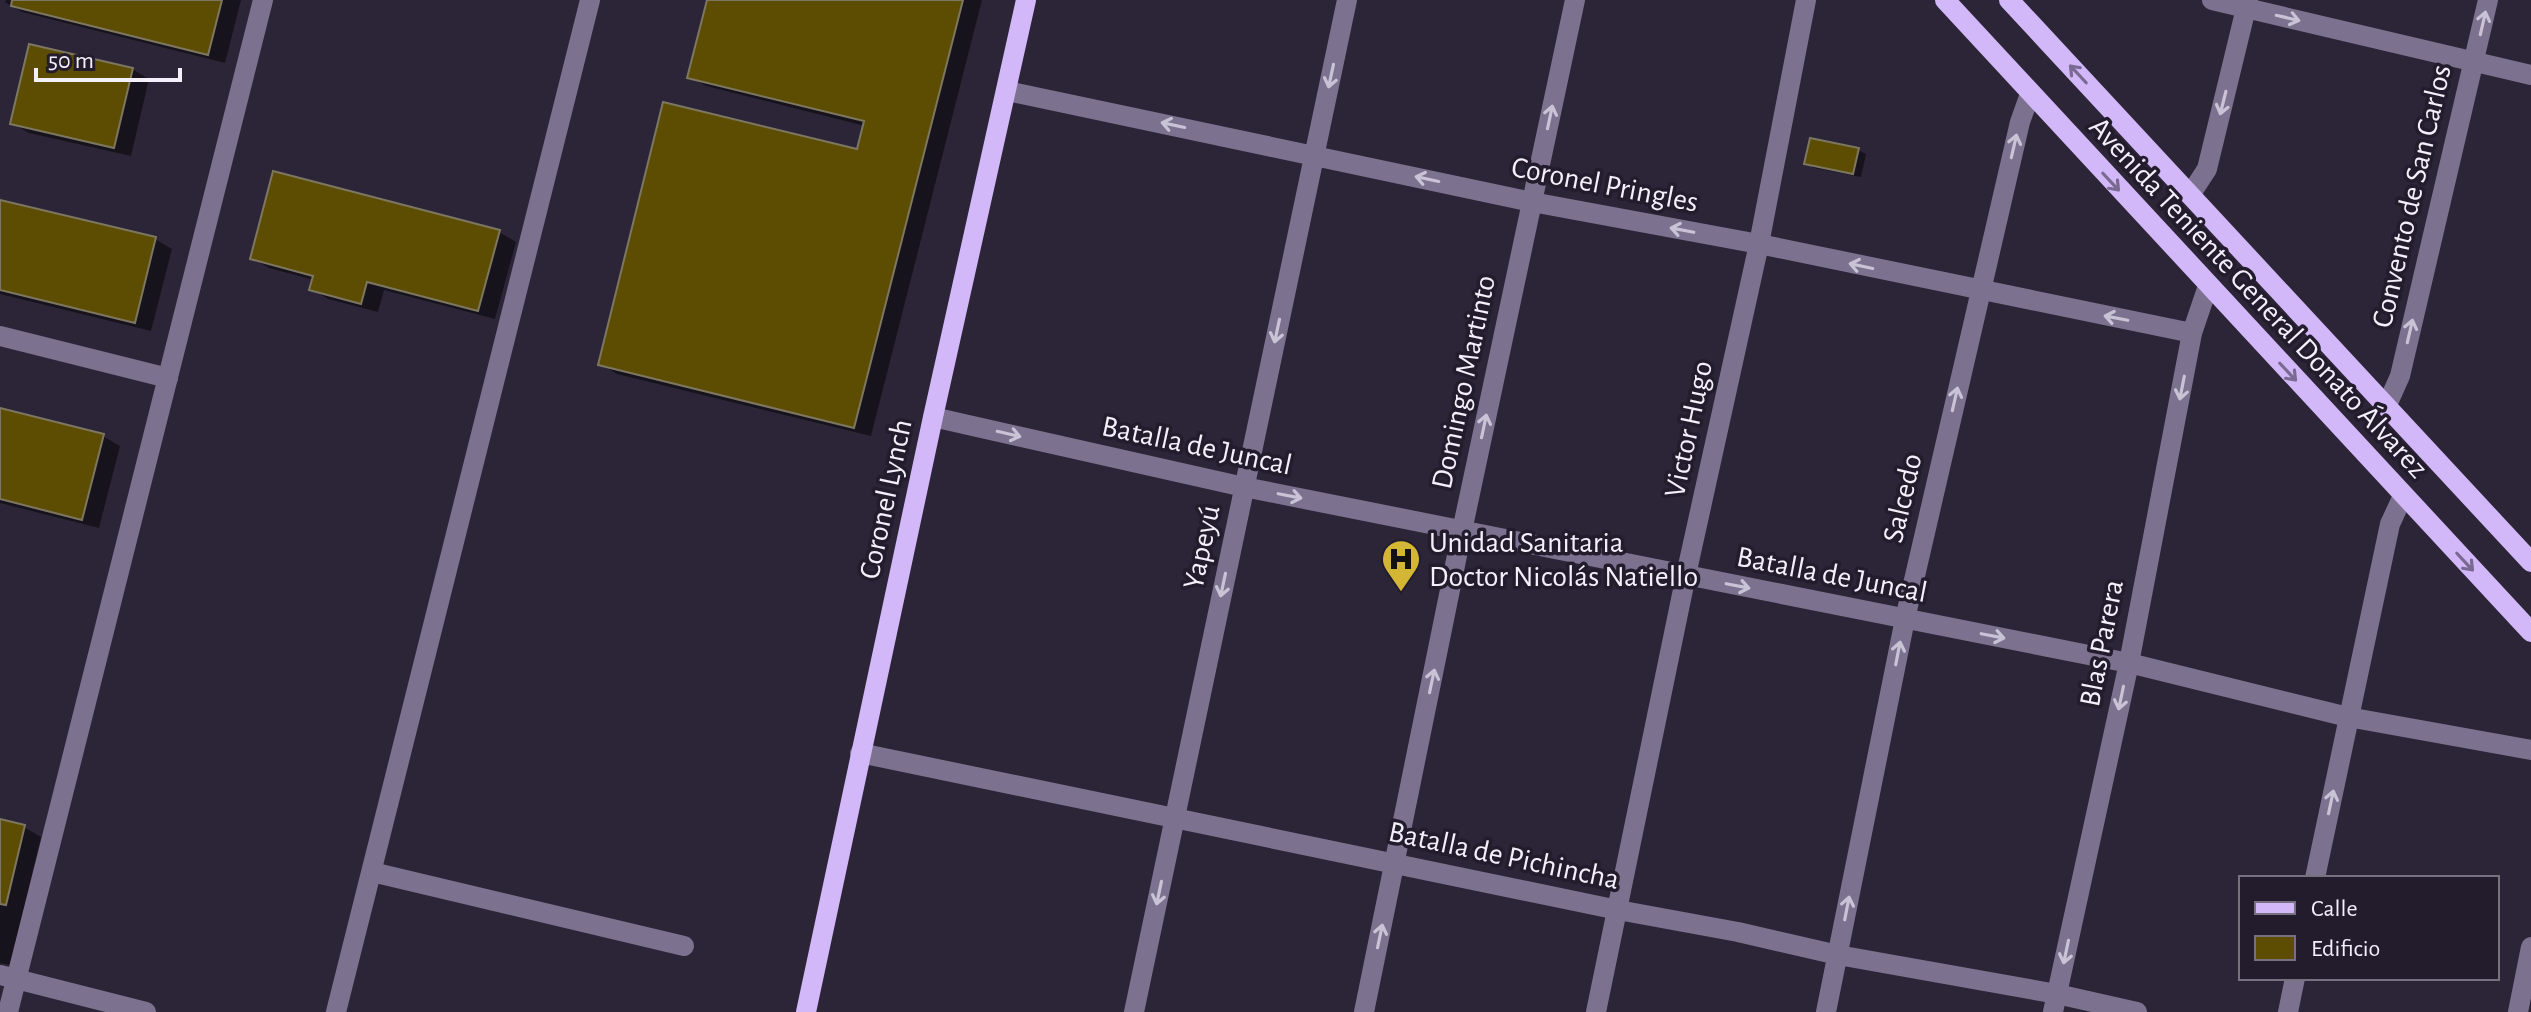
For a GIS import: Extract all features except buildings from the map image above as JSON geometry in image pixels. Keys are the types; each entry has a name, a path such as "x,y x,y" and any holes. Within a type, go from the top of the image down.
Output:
{"main road":[{"name":"Coronel Lynch","path":"806,1012 1026,0"},
{"name":"Avenida Teniente General Donato Álvarez","path":"1945,0 2531,632"},
{"name":"Avenida Teniente General Donato Álvarez","path":"2009,0 2531,562"}],"street":[{"path":"8,1012 8,977 168,378 263,0"},
{"path":"336,1012 590,0"},
{"name":"Yapeyú","path":"1134,1012 1347,0"},
{"name":"Domingo Martinto","path":"1364,1012 1575,0"},
{"name":"Victor Hugo","path":"1596,1012 1686,575 1759,244 1806,0"},
{"path":"2212,0 2247,4 2531,75"},
{"name":"Convento de San Carlos","path":"2387,405 2400,376 2488,0"},
{"path":"2190,195 2207,169 2247,4"},
{"name":"Coronel Pringles","path":"1007,91 1532,202 1759,244 2192,333"},
{"name":"Salcedo","path":"1826,1012 1905,619 2020,122 2030,94"},
{"name":"Blas Parera","path":"2055,1003 2129,663 2192,333 2208,286"},
{"path":"0,336 168,378"},
{"name":"Batalla de Juncal","path":"933,417 1244,487 2129,663 2348,717 2531,750"},
{"path":"2315,876 2390,524 2403,496"},
{"name":"Batalla de Pichincha","path":"860,753 1618,910 1738,932 2055,1003 2137,1012"},
{"path":"372,872 684,946"},
{"path":"2518,1012 2531,947"},
{"path":"8,977 146,1012"},
{"path":"2288,1012 2295,980"}],"place":[{"name":"Unidad Sanitaria Doctor Nicolás Natiello","path":"1401,593"}]}
